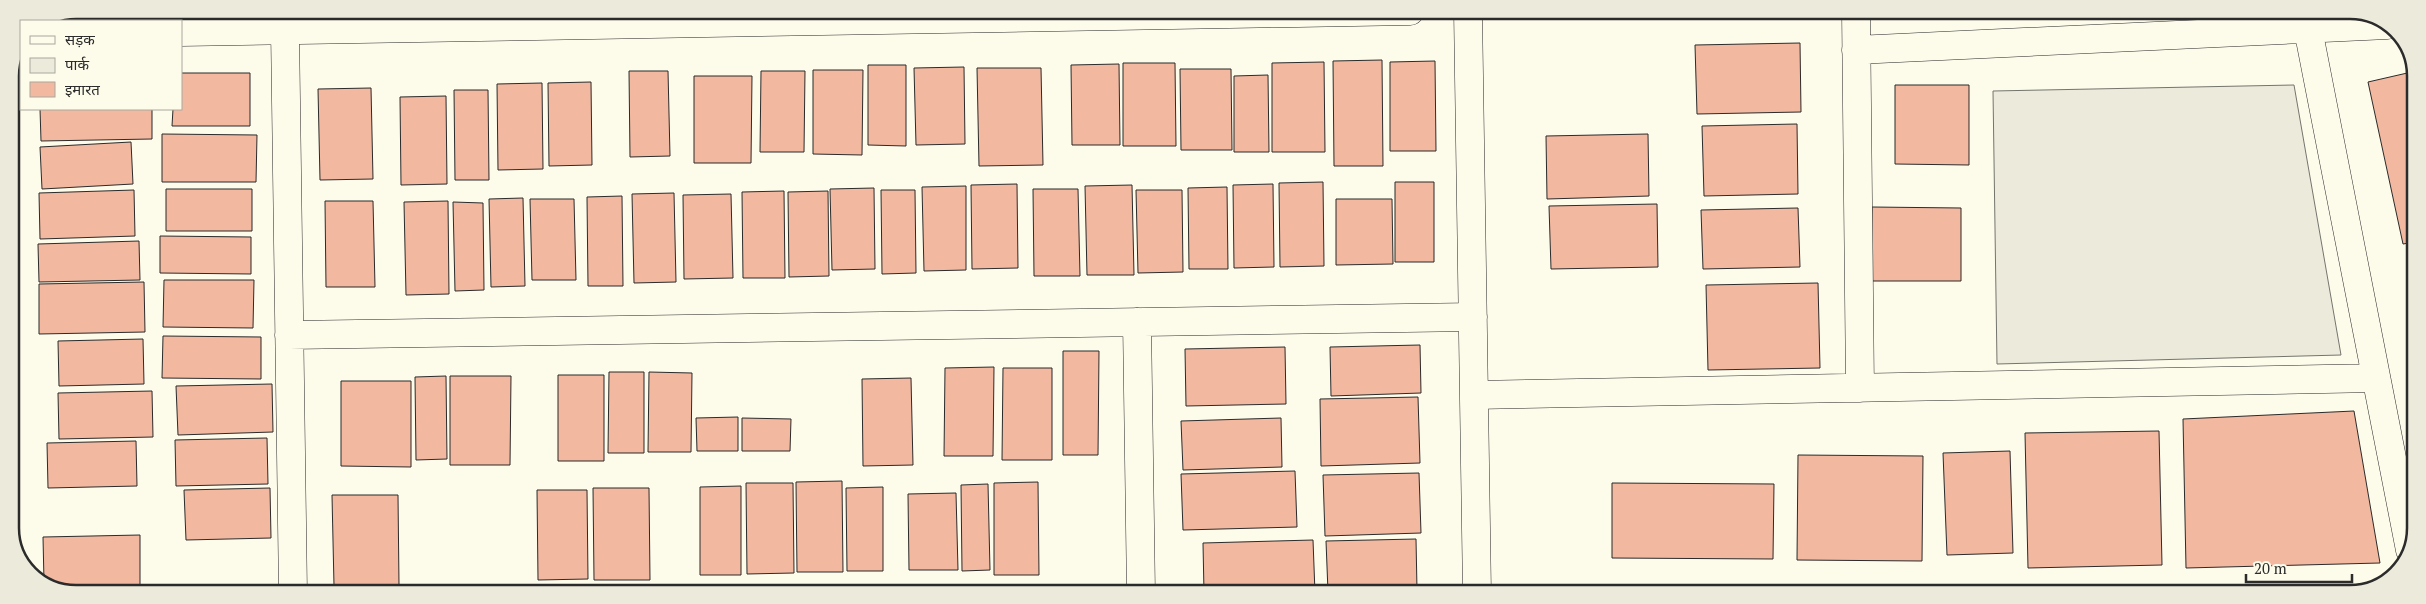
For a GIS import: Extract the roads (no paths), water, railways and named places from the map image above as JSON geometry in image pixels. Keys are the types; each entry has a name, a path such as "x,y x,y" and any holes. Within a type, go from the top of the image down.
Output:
{"street":[{"path":"182,32 625,19"},
{"path":"1468,19 1477,585"},
{"path":"1856,19 1860,388"},
{"path":"1856,50 2378,25"},
{"path":"2308,28 2407,533"},
{"path":"285,30 293,585"},
{"path":"289,335 1473,317"},
{"path":"1137,322 1141,585"},
{"path":"1474,395 2376,378"}]}
